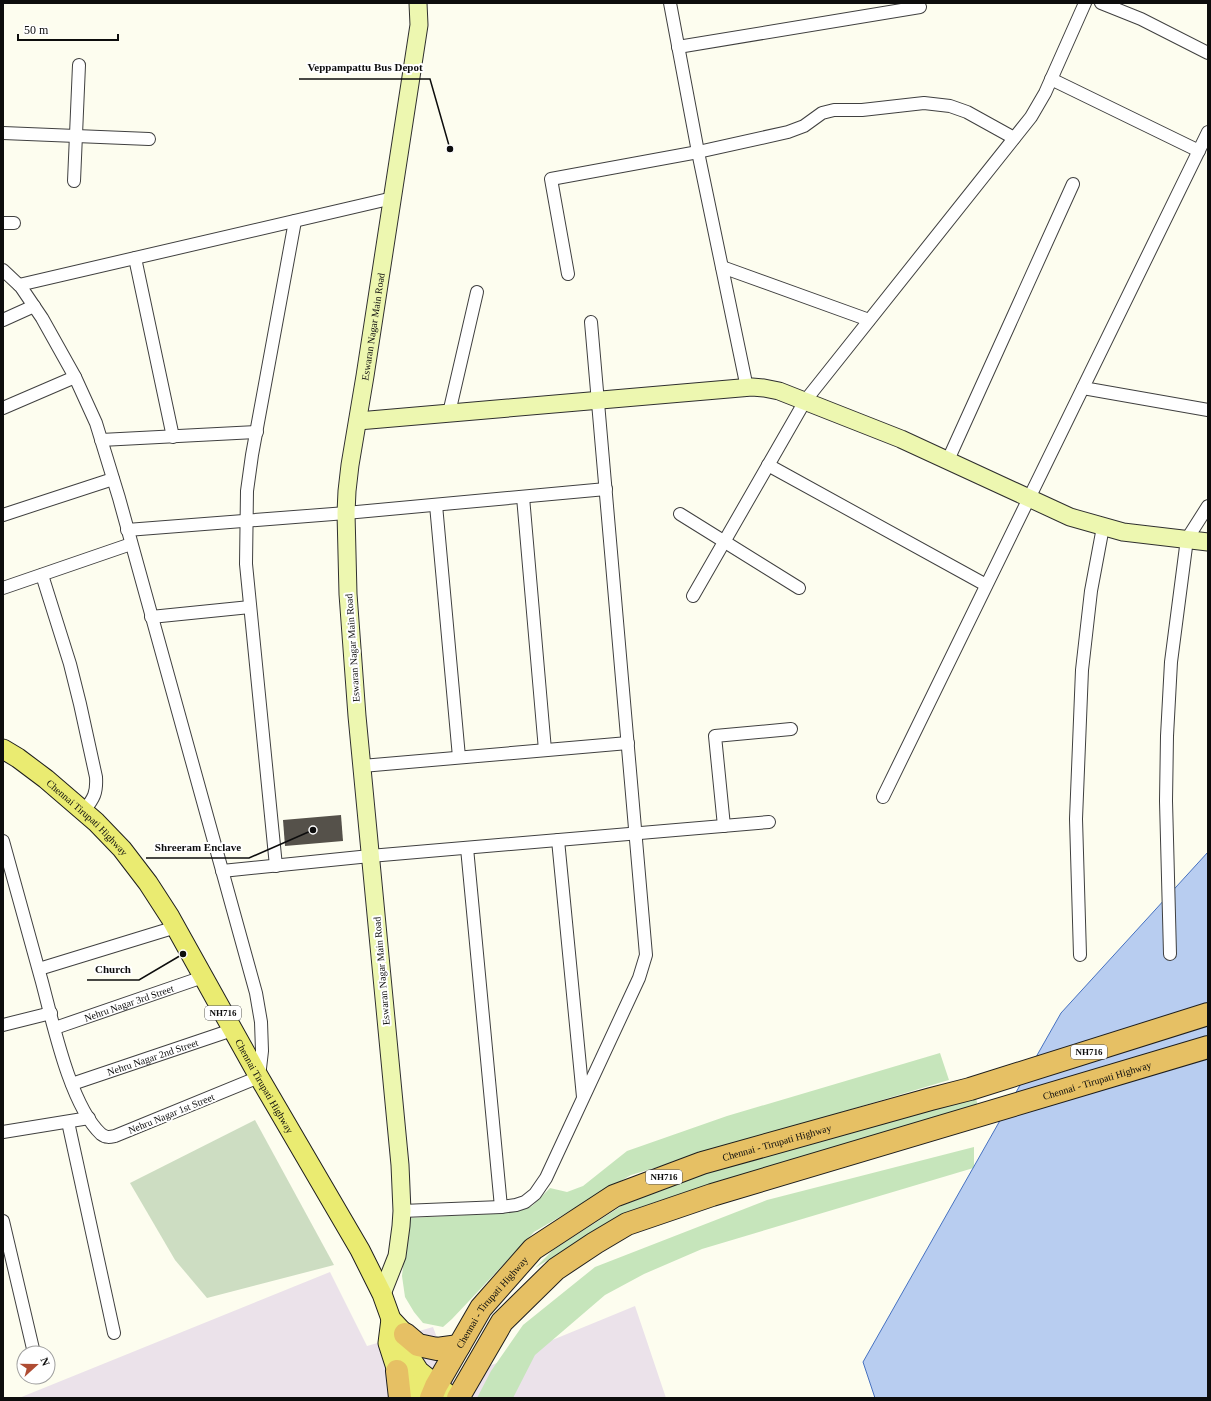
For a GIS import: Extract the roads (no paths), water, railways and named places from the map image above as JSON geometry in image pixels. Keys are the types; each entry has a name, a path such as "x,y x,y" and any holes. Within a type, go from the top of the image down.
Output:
{"highway":[{"name":"Chennai - Tirupati Highway","path":"436,1395 481,1308 534,1249 614,1196 702,1163 970,1089 1208,1014"},
{"name":"Chennai - Tirupati Highway","path":"458,1398 502,1322 556,1269 627,1224 712,1195 1208,1047"},
{"path":"405,1334 418,1345 437,1349 460,1346"},
{"path":"397,1371 400,1398"}],"main road":[{"name":"Chennai Tirupati Highway","path":"4,747 84,811 111,837 132,861 161,902 258,1077 360,1250 382,1294 391,1319"},
{"path":"391,1319 405,1334 410,1357 418,1371 436,1395"},
{"path":"391,1319 388,1343 397,1371 407,1382 436,1395"}],"street":[{"name":"Eswaran Nagar Main Road","path":"382,1294 397,1256 402,1211 399,1157 370,856 348,594 346,514 350,465 419,25 418,3"},
{"path":"670,3 698,152 747,388"},
{"path":"693,596 805,401 1031,117 1052,79 1085,3"},
{"path":"1101,3 1142,19 1208,54"},
{"path":"678,47 920,7"},
{"path":"74,181 79,65"},
{"path":"1052,79 1199,151"},
{"path":"568,274 551,179 698,152 800,128 822,113 828,111 862,110 924,103 950,106 967,112 1014,138"},
{"path":"883,797 1208,132"},
{"path":"3,133 149,139"},
{"path":"948,460 1073,184"},
{"path":"18,285 393,198"},
{"path":"276,866 246,564 245,521 246,491 295,221"},
{"path":"135,258 173,437"},
{"path":"722,267 869,320"},
{"path":"3,270 18,285 34,306 67,362 90,409 101,440 256,993 262,1052 258,1077"},
{"path":"449,413 478,292"},
{"path":"3,320 34,306"},
{"path":"402,1211 501,1207 525,1202 535,1194 546,1178 639,978 646,955 591,322"},
{"path":"3,408 75,377"},
{"path":"358,421 598,400 747,388 764,388 805,401 901,439 1028,499 1070,517 1123,532 1208,542"},
{"path":"1083,388 1208,410"},
{"path":"101,440 257,432"},
{"path":"768,465 986,585"},
{"path":"3,515 113,479"},
{"path":"127,530 346,514 606,489"},
{"path":"523,497 544,750"},
{"path":"436,505 459,758"},
{"path":"1170,954 1166,801 1167,736 1171,662 1187,539 1208,506"},
{"path":"680,514 799,588"},
{"path":"1080,955 1076,819 1082,670 1091,591 1103,527"},
{"path":"3,588 131,544"},
{"path":"42,575 70,664 96,777 96,794 84,811"},
{"path":"151,617 250,608"},
{"path":"724,826 715,736 791,729"},
{"path":"362,766 628,743"},
{"path":"222,871 370,856 768,822"},
{"path":"558,840 583,1098"},
{"path":"3,841 7,873 38,969 72,1084 89,1118 3,1132"},
{"path":"467,848 501,1207"},
{"path":"38,969 176,927"},
{"name":"Nehru Nagar 3rd Street","path":"55,1028 203,977"},
{"path":"3,1025 51,1013"},
{"name":"Nehru Nagar 2nd Street","path":"72,1084 232,1030"},
{"name":"Nehru Nagar 1st Street","path":"89,1118 102,1135 107,1138 258,1077"},
{"path":"68,1122 114,1334"},
{"path":"3,1221 32,1345"}],"water":[{"path":"1208,852 1208,1398 875,1398 863,1362 1061,1013"}],"place":[{"name":"Veppampattu Bus Depot","path":"450,149"},
{"name":"Shreeram Enclave","path":"313,830"},
{"name":"Church","path":"183,954"}]}
